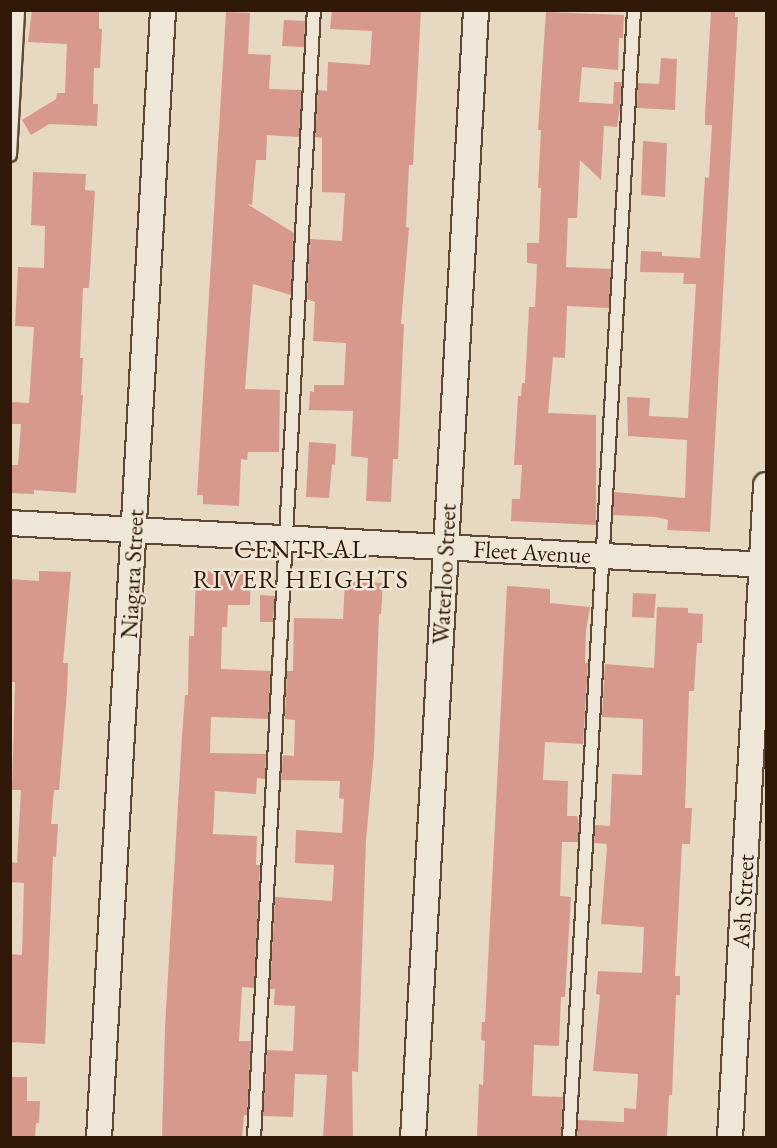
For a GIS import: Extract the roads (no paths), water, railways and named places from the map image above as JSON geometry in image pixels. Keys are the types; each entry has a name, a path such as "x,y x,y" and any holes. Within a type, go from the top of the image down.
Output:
{"street":[{"name":"Niagara Street","path":"99,1137 164,10"},
{"name":"Waterloo Street","path":"413,1137 476,10"},
{"name":"Ash Street","path":"730,1137 764,565 766,485"},
{"name":"Fleet Avenue","path":"10,523 134,528 764,565"}],"lane":[{"path":"10,155 18,10"},
{"path":"254,1137 314,10"},
{"path":"568,1137 634,10"}],"district":[{"name":"CENTRAL RIVER HEIGHTS","path":"301,565"}]}
